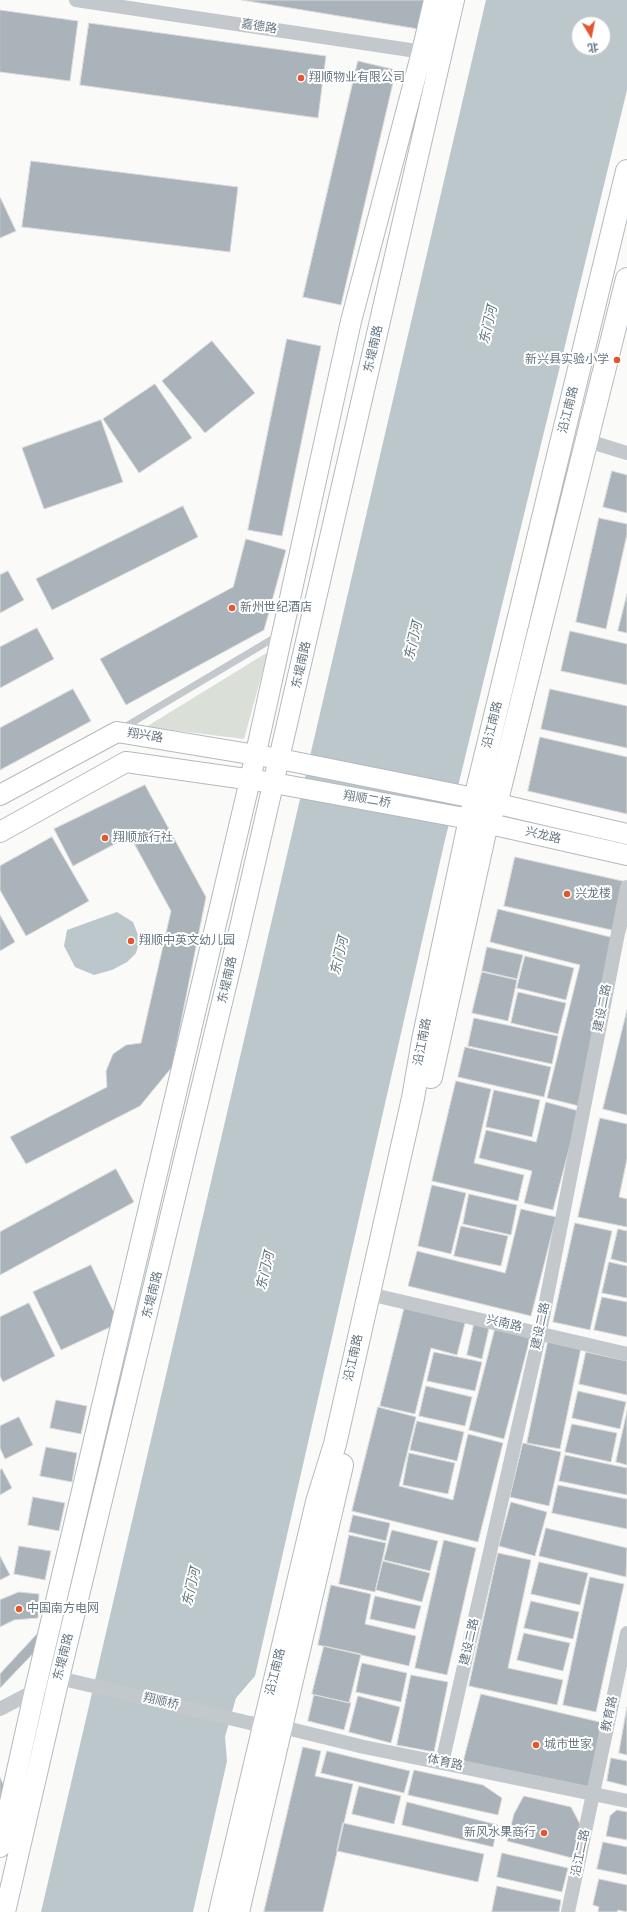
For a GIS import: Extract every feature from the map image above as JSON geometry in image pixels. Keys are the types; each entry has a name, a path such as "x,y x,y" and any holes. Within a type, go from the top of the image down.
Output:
{"main road":[{"name":"东堤南路","path":"5,1912 59,1678 204,1083 280,760 432,53 434,0"},
{"name":"东堤南路","path":"0,1847 35,1690 250,780 254,755 351,321 432,53 454,0"},
{"name":"沿江南路","path":"238,1912 317,1502 336,1436 413,1098 423,1040 475,810 627,171"},
{"name":"沿江南路","path":"220,1912 273,1726 382,1296 475,810 588,441 627,279"},
{"name":"翔兴路","path":"0,794 117,732 280,760"},
{"name":"翔顺二桥","path":"280,760 475,810"},
{"path":"0,832 126,762 274,783"},
{"name":"翔顺二桥","path":"274,783 475,810"},
{"name":"兴龙路","path":"475,810 627,834"},
{"name":"兴龙路","path":"475,810 627,855"}],"street":[{"name":"嘉德路","path":"76,0 432,53"},
{"path":"588,441 627,453"},
{"name":"建设二路","path":"442,1763 540,1332 627,887"},
{"name":"兴南路","path":"382,1296 540,1332 627,1354"},
{"name":"教育路","path":"594,1794 627,1633"},
{"path":"0,1708 59,1678"},
{"name":"翔顺桥","path":"59,1678 250,1723 273,1726"},
{"name":"体育路","path":"273,1726 442,1763 627,1800"},
{"name":"沿江二路","path":"568,1912 594,1794"}],"lane":[{"path":"117,732 282,633"}],"shaded area":[{"path":"268,652 244,739 146,727"}],"water":[{"name":"东门河","path":"486,0 627,0 627,90 444,844 255,1676 236,1698 225,1737 227,1761 193,1912 41,1912"},
{"path":"117,912 133,922 140,940 136,953 127,962 112,970 94,975 75,967 64,946 67,930"}],"building":[{"path":"242,0 426,0 420,29"},
{"path":"0,10 78,21 70,81 0,72"},
{"path":"89,23 326,56 318,118 80,85"},
{"path":"358,61 396,70 341,305 303,297"},
{"path":"31,161 238,187 230,252 22,227"},
{"path":"0,197 16,231 0,238"},
{"path":"287,339 321,346 282,536 248,530"},
{"path":"212,341 255,393 205,433 162,381"},
{"path":"155,384 192,438 139,473 103,419"},
{"path":"101,420 123,482 44,509 22,448"},
{"path":"612,471 627,475 627,513 603,507"},
{"path":"183,506 198,537 52,610 36,579"},
{"path":"599,518 627,524 627,534 606,629 576,622"},
{"name":"新州世纪酒店","path":"246,539 286,550 264,630 126,705 100,659 233,587"},
{"path":"8,571 24,600 0,613 0,575"},
{"path":"627,594 627,633 618,631"},
{"path":"37,628 54,659 0,688 0,647"},
{"path":"570,631 627,644 627,685 561,671"},
{"path":"73,689 91,721 0,770 0,728"},
{"path":"550,689 627,706 627,748 541,729"},
{"path":"540,737 627,757 627,814 528,791"},
{"path":"145,785 206,897 172,1067 140,1106 26,1164 10,1137 107,1087 106,1071 113,1054 126,1045 141,1043 171,911 130,836 73,866 54,829"},
{"path":"52,837 89,901 26,936 0,890 0,866"},
{"name":"兴龙楼","path":"515,857 627,882 627,926 625,933 504,906"},
{"path":"498,909 622,940 579,1106 547,1098 580,965 490,942"},
{"path":"0,915 15,942 0,951"},
{"path":"487,947 523,955 517,979 482,971"},
{"path":"525,956 574,968 566,1000 517,988"},
{"path":"482,972 517,980 508,1021 472,1013"},
{"path":"518,992 566,1003 558,1034 511,1023"},
{"path":"627,1010 627,1115 603,1109"},
{"path":"474,1018 558,1036 552,1064 468,1046"},
{"path":"465,1047 551,1067 544,1097 458,1077"},
{"path":"456,1081 491,1089 474,1163 524,1175 518,1201 432,1181"},
{"path":"494,1090 540,1100 532,1137 486,1127"},
{"path":"546,1102 579,1111 553,1210 524,1203 532,1171 479,1158 486,1130 536,1142"},
{"path":"600,1118 627,1124 627,1159 619,1197 627,1199 627,1227 578,1217"},
{"path":"116,1169 134,1202 0,1275 0,1232"},
{"path":"432,1185 466,1193 451,1254 418,1246"},
{"path":"469,1194 517,1205 511,1235 463,1224"},
{"path":"521,1209 556,1217 531,1316 408,1286 417,1251 505,1273"},
{"path":"575,1223 612,1231 590,1330 553,1322"},
{"path":"461,1226 508,1236 501,1266 454,1256"},
{"path":"618,1229 627,1231 627,1263 611,1259"},
{"path":"609,1262 627,1266 627,1298 602,1293"},
{"path":"91,1265 119,1323 61,1350 33,1292"},
{"path":"602,1297 627,1302 627,1337 594,1330"},
{"path":"29,1303 55,1356 3,1382 0,1376 0,1317"},
{"path":"405,1305 466,1319 457,1355 431,1348 415,1414 380,1406"},
{"path":"474,1324 489,1328 482,1359 467,1355"},
{"path":"495,1329 530,1338 504,1439 469,1430"},
{"path":"548,1341 581,1348 560,1449 527,1443"},
{"path":"434,1352 482,1362 475,1391 427,1381"},
{"path":"586,1352 627,1361 627,1395 579,1384"},
{"path":"426,1386 472,1397 465,1426 419,1416"},
{"path":"578,1391 626,1402 620,1429 572,1418"},
{"path":"56,1400 87,1406 81,1434 50,1428"},
{"path":"378,1407 416,1417 399,1486 453,1500 468,1434 503,1443 478,1542 352,1511"},
{"path":"627,1411 627,1465 616,1462"},
{"path":"19,1417 33,1445 5,1459 0,1448 0,1426"},
{"path":"417,1421 464,1432 457,1461 410,1450"},
{"path":"572,1424 617,1433 611,1462 565,1452"},
{"path":"523,1443 561,1452 549,1506 510,1497"},
{"path":"46,1447 77,1453 72,1482 40,1476"},
{"path":"409,1453 455,1463 448,1494 403,1485"},
{"path":"565,1455 627,1468 627,1495 559,1481"},
{"path":"2,1469 12,1488 0,1495 0,1470"},
{"path":"558,1485 627,1499 627,1529 552,1513"},
{"path":"33,1497 65,1503 59,1531 28,1525"},
{"path":"511,1502 547,1512 535,1556 499,1546"},
{"path":"353,1515 390,1523 386,1541 349,1532"},
{"path":"546,1528 627,1548 626,1577 539,1556"},
{"path":"392,1530 438,1541 430,1571 384,1560"},
{"path":"349,1535 386,1543 375,1592 339,1584"},
{"path":"444,1540 476,1548 447,1675 415,1668"},
{"path":"19,1546 51,1551 45,1580 14,1574"},
{"path":"498,1553 531,1560 508,1668 563,1680 557,1705 469,1686"},
{"path":"0,1556 10,1575 0,1580"},
{"path":"383,1561 430,1573 422,1602 376,1590"},
{"path":"539,1562 588,1573 580,1605 531,1594"},
{"path":"590,1577 624,1584 596,1712 563,1705"},
{"path":"331,1585 371,1594 365,1624 416,1636 409,1666 318,1645"},
{"name":"中国南方电网","path":"19,1592 39,1594 38,1618 14,1620 0,1627 0,1600"},
{"path":"375,1596 421,1606 415,1629 370,1619"},
{"path":"531,1601 579,1612 573,1639 524,1628"},
{"path":"39,1632 47,1639 0,1688 0,1674"},
{"path":"524,1633 570,1643 563,1671 517,1660"},
{"path":"324,1646 361,1654 349,1703 312,1694"},
{"path":"362,1663 407,1673 401,1702 356,1692"},
{"path":"411,1675 448,1682 434,1752 397,1745"},
{"name":"城市世家","path":"481,1694 608,1724 594,1794 462,1767"},
{"path":"314,1695 351,1703 344,1730 308,1721"},
{"path":"358,1696 400,1707 391,1743 349,1732"},
{"path":"627,1707 627,1755 619,1753"},
{"path":"303,1747 321,1751 315,1776 353,1784 323,1912 264,1912"},
{"path":"327,1751 410,1771 404,1793 321,1773"},
{"path":"611,1758 627,1761 627,1786 607,1781"},
{"path":"414,1770 483,1785 502,1798 498,1815 408,1795"},
{"path":"0,1777 6,1791 0,1819"},
{"path":"359,1786 401,1796 394,1824 352,1814"},
{"name":"新风水果商行","path":"524,1796 571,1807 581,1826 572,1858 507,1841 514,1814"},
{"path":"407,1802 498,1825 493,1847 402,1825"},
{"path":"617,1810 627,1812 627,1840 606,1836 610,1816"},
{"path":"343,1823 484,1854 478,1882 337,1851"},
{"path":"603,1842 627,1847 627,1875 597,1869"},
{"path":"502,1853 568,1868 562,1892 497,1877"},
{"path":"599,1879 627,1885 627,1912 618,1910 617,1912 598,1912 599,1907 593,1905"},
{"path":"497,1886 561,1900 559,1912 492,1912"}],"place":[{"name":"翔顺物业有限公司","path":"301,78"},
{"name":"新兴县实验小学","path":"617,360"},
{"name":"新州世纪酒店","path":"232,608"},
{"name":"翔顺旅行社","path":"105,838"},
{"name":"兴龙楼","path":"567,894"},
{"name":"翔顺中英文幼儿园","path":"131,941"},
{"name":"中国南方电网","path":"19,1609"},
{"name":"城市世家","path":"536,1745"},
{"name":"新风水果商行","path":"544,1833"}]}
